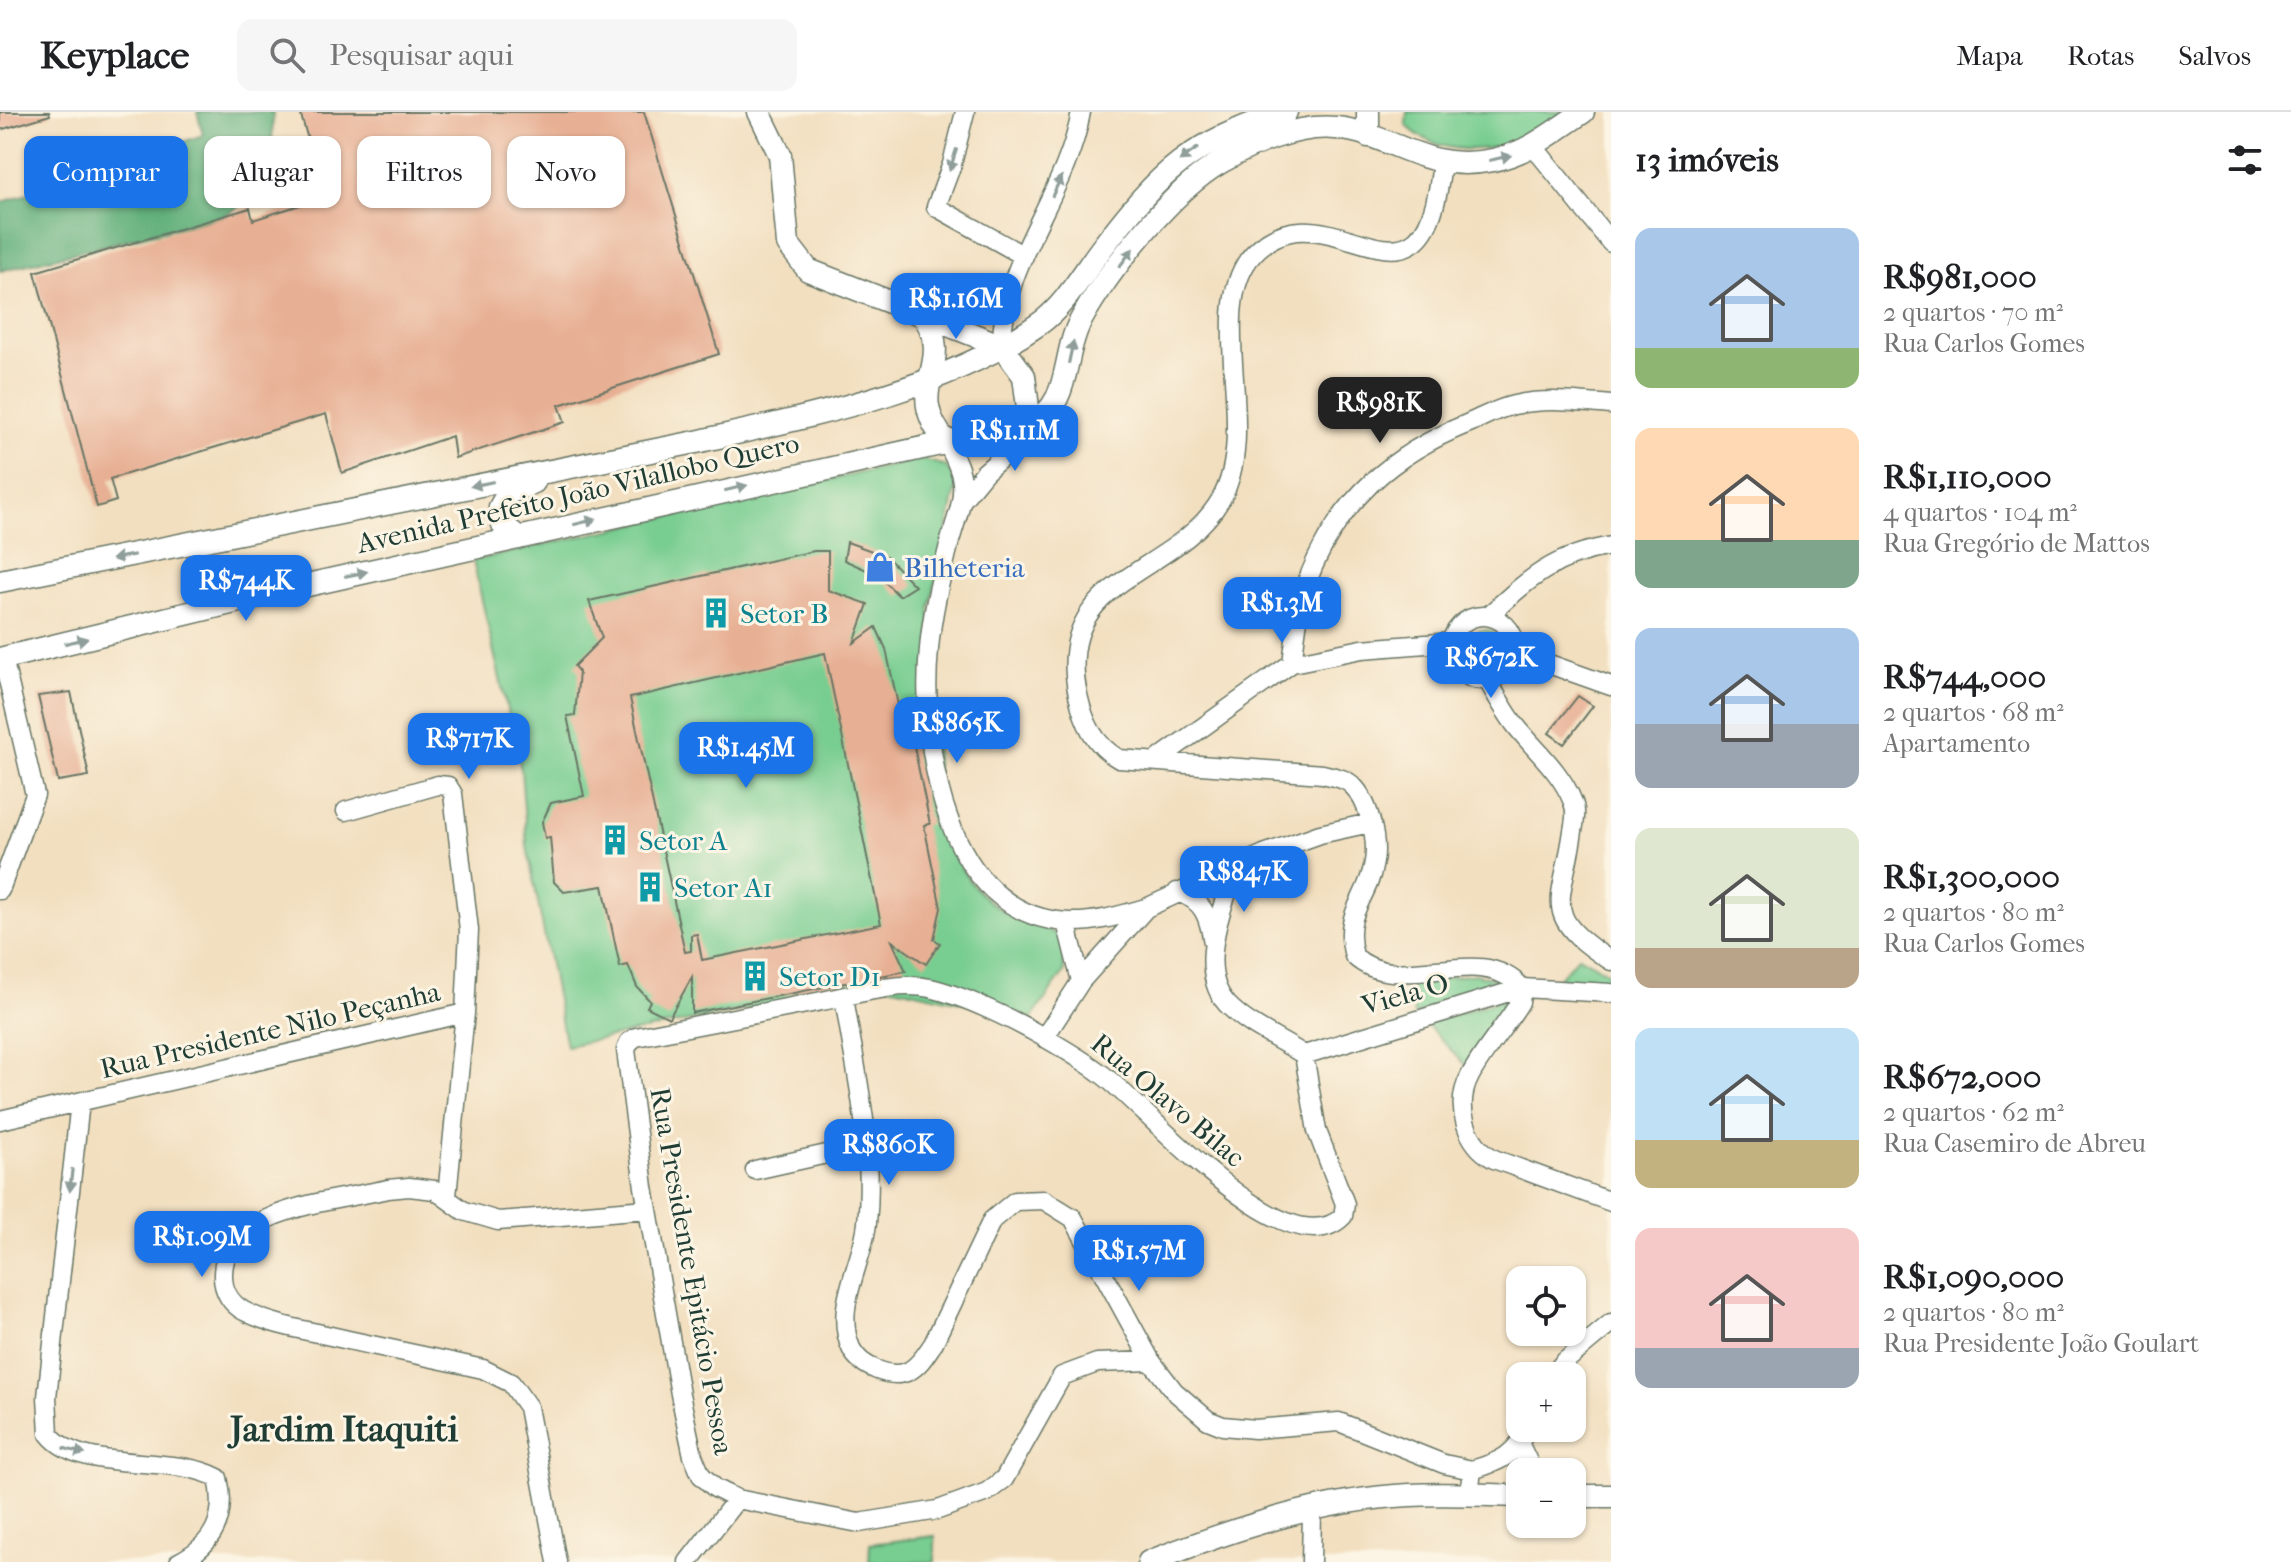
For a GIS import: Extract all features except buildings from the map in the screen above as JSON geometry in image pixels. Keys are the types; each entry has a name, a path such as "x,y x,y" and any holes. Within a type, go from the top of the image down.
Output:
{"main road":[{"path":"759,112 780,155 784,231 796,256 808,270 1002,346 1024,376 1030,424 1049,412 1057,399 1080,321 1153,222 1209,169 1254,147 1301,131 1337,128 1442,161 1493,160 1534,147 1582,112"},
{"name":"Avenida Prefeito João Vilallobo Quero","path":"0,581 786,422 928,379 1002,346 1053,312 1142,197 1188,154 1210,140 1286,112"},
{"path":"1368,112 1368,136"},
{"path":"925,318 937,344 928,379 927,414 947,443"},
{"name":"Avenida Prefeito João Vilallobo Quero","path":"2,658 1030,424"},
{"path":"519,538 503,525 501,503 508,493 532,483 547,470"},
{"path":"1149,1562 1241,1528 1312,1512 1407,1495 1506,1496"},
{"path":"1586,1496 1611,1496"}],"street":[{"path":"965,112 960,139 936,207 1024,256"},
{"path":"1002,346 1004,305 1077,139 1081,112"},
{"path":"1534,147 1611,243"},
{"path":"1442,161 1433,217 1423,236 1408,247 1381,248 1304,229 1277,235 1265,243 1241,271 1233,310 1236,441 1228,485 1219,502 1180,542 1122,579 1095,603 1085,618 1079,639 1077,687 1082,709 1096,741 1119,759 1339,778 1351,783 1370,823 1374,862 1352,913 1349,929 1354,956 1378,972 1498,970 1522,988 1611,993"},
{"path":"1292,663 1300,609 1317,560 1367,484 1396,460 1422,443 1512,405 1552,401 1611,405"},
{"path":"962,500 985,472 1020,442 1030,424"},
{"path":"947,443 959,467 962,500 938,592 928,653 931,745 941,796 963,852 981,878 1023,910 1066,922 1089,921 1146,908 1236,866 1320,834 1370,823"},
{"path":"1488,616 1532,575 1554,562 1611,546"},
{"path":"1488,616 1497,619 1511,633 1515,652 1505,670 1487,679 1467,675 1451,652 1455,633 1469,619 1488,616"},
{"path":"1157,760 1292,663 1362,649 1452,642"},
{"path":"1515,652 1611,686"},
{"path":"2,658 35,795 9,884"},
{"path":"1487,679 1515,725 1560,778 1573,801 1572,840 1559,900 1561,911 1576,937 1611,961"},
{"path":"346,811 438,785 448,786 453,794 469,921 465,1013 447,1196"},
{"path":"1214,950 1236,866"},
{"path":"1177,892 1192,896 1204,908 1214,950 1214,981 1226,1003 1304,1055"},
{"path":"1044,1038 1081,981 1146,908"},
{"path":"1089,921 1104,953"},
{"path":"1066,922 1081,981"},
{"name":"Rua Olavo Bilac","path":"636,1037 899,987 930,988 1044,1038 1103,1075 1228,1187 1262,1212 1309,1231 1335,1224 1343,1216 1343,1191 1317,1131 1304,1055"},
{"path":"1522,988 1520,1002 1469,1076 1463,1108 1468,1132 1482,1153 1494,1159 1611,1202"},
{"name":"Viela O","path":"1304,1055 1522,988"},
{"path":"844,997 867,1145 867,1224 847,1298 846,1334 852,1351 862,1362 876,1370 907,1373 920,1362 933,1344 992,1220 1004,1207 1028,1199 1044,1200 1073,1218 1151,1361 1194,1410 1223,1426 1278,1429 1339,1422 1444,1464 1472,1470 1507,1457 1520,1442"},
{"name":"Rua Presidente Nilo Peçanha","path":"179,1562 198,1553 218,1529 221,1497 218,1478 183,1469 68,1452 49,1434 47,1397 80,1102 465,1013"},
{"name":"Rua Presidente Epitácio Pessoa","path":"636,1037 627,1046 626,1058 647,1209 693,1456 701,1475 715,1488 737,1499"},
{"path":"0,1120 80,1102"},
{"path":"755,1170 867,1145"},
{"path":"557,1562 528,1407 511,1383 483,1369 262,1318 241,1309 229,1299 224,1287 228,1250 235,1238 256,1222 388,1189 425,1188 447,1196 464,1211 498,1221 647,1209"},
{"path":"1564,1362 1611,1323"},
{"path":"688,1562 737,1499 859,1523 938,1510 987,1492 1004,1479 1062,1376 1097,1363 1151,1361"},
{"path":"1469,1495 1472,1470"},
{"path":"1311,1562 1312,1512"}],"green space":[{"path":"197,112 273,112 272,136 204,136 204,208 237,208 221,217 0,271 0,203 24,195 24,208 188,208 188,140 203,135"},
{"path":"1407,112 1563,112 1528,137 1507,144 1463,149 1422,138 1406,125"},
{"path":"922,459 946,466 957,484 930,608 938,809 956,859 975,887 1000,910 1062,939 1064,972 1032,1018 876,983 566,1046 527,846 521,770 473,561"},
{"path":"1485,630 1497,635 1502,647 1497,659 1485,664 1473,659 1468,647 1473,635"},
{"path":"1578,956 1611,974 1611,984 1558,979"},
{"path":"1476,974 1501,981 1503,987 1414,1015 1410,982"},
{"path":"1503,999 1512,1001 1467,1067 1426,1024"},
{"path":"935,1536 935,1562 869,1562 870,1544"}],"place":[{"name":"Bilheteria","path":"880,567"},
{"name":"Setor B","path":"716,613"},
{"name":"Setor A","path":"615,840"},
{"name":"Setor A1","path":"650,887"},
{"name":"Setor D1","path":"755,976"}],"district":[{"name":"Jardim Itaquiti","path":"344,1429"}]}
